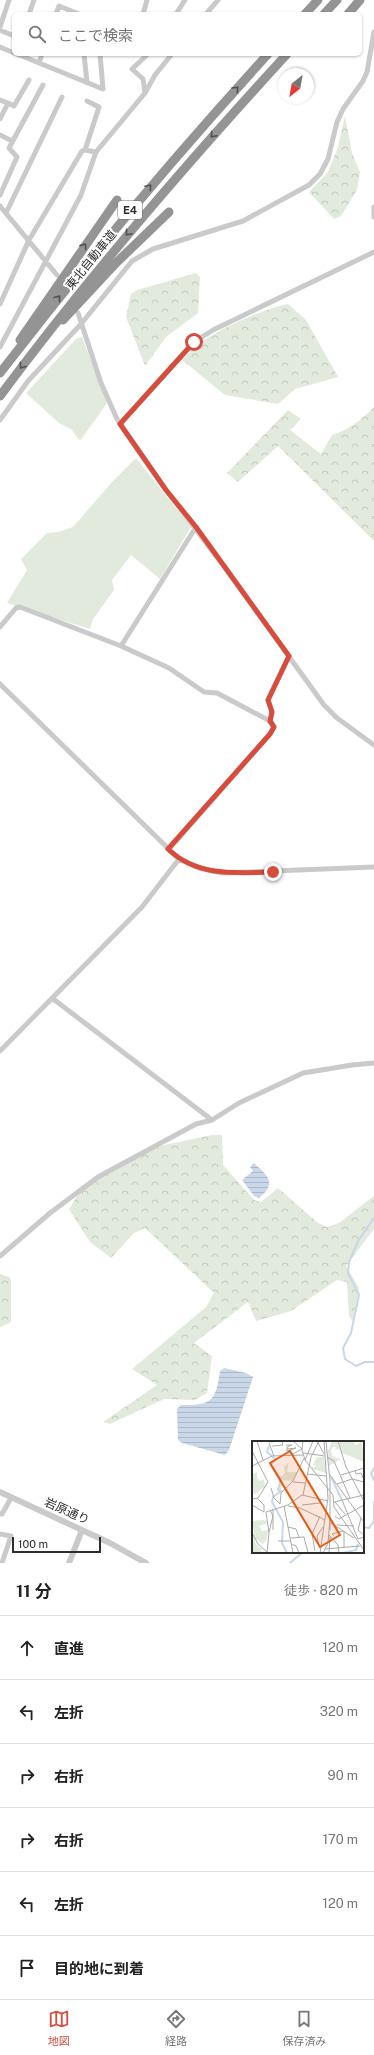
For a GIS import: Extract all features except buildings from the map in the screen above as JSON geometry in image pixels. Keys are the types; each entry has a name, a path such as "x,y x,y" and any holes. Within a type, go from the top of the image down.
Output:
{"highway":[{"path":"307,12 318,0"},
{"path":"326,12 337,0"},
{"path":"350,12 360,0"},
{"name":"東北自動車道","path":"0,372 164,169 266,56"},
{"name":"東北自動車道","path":"0,396 45,337 140,219 284,56"},
{"path":"0,372 27,327 117,200"},
{"path":"45,337 74,310 133,245 169,212"}],"street":[{"path":"0,27 9,0"},
{"path":"30,12 34,0"},
{"path":"144,12 147,0"},
{"path":"177,12 185,0"},
{"path":"208,12 218,0"},
{"path":"57,12 59,6 74,12"},
{"path":"0,30 12,35"},
{"path":"0,420 28,381 81,324 132,261 153,248 243,221 309,185 320,174 328,159 337,122 343,109 363,81 367,72 374,32"},
{"path":"0,47 12,52"},
{"path":"22,56 103,89 100,56"},
{"path":"39,63 41,56"},
{"path":"84,56 87,83"},
{"path":"140,60 141,56"},
{"path":"145,56 132,69 143,79 145,93"},
{"path":"0,347 47,262 81,195 96,152 145,93 155,75 170,56"},
{"path":"0,100 14,106 29,80"},
{"path":"0,195 17,157 9,148 43,85"},
{"path":"6,213 62,97"},
{"path":"0,304 29,240 82,151 85,150 99,107 87,101"},
{"path":"0,119 8,103"},
{"path":"0,135 12,141"},
{"path":"85,150 96,152"},
{"path":"0,206 57,275"},
{"path":"374,207 374,217"},
{"path":"120,424 194,342 213,330 374,252"},
{"path":"78,314 101,383 120,424 166,490 196,527 324,706 337,718 374,745"},
{"path":"121,646 196,527"},
{"path":"0,626 16,608 20,607 121,646 169,668 204,692 217,693 270,721 274,727 270,734 168,849"},
{"path":"270,721 272,712 268,700 289,656"},
{"path":"0,684 179,859 199,868 222,873 374,867"},
{"path":"0,1051 142,907 179,859"},
{"path":"52,998 212,1120"},
{"path":"0,1256 50,1213 98,1177 196,1124 212,1120 239,1103 303,1073 374,1063"},
{"name":"岩原通り","path":"0,1492 82,1530 146,1563"},
{"path":"0,1514 2,1514 11,1498"},
{"path":"69,1563 82,1530"},
{"path":"0,1534 11,1536 2,1563"}],"green space":[{"path":"345,116 352,153 360,172 357,190 341,216 334,219 309,192 328,172 338,147"},
{"path":"196,273 200,277 198,313 166,337 145,366 126,317 131,294 137,290"},
{"path":"288,304 306,320 338,377 295,389 278,404 225,395 182,360 209,337 255,314"},
{"path":"82,337 107,403 80,441 71,429 59,423 26,393 76,339"},
{"path":"374,407 374,541 278,446 238,482 227,473 288,410 301,419 290,430 321,454 332,435 354,424"},
{"path":"136,458 191,527 160,579 131,555 112,580 114,590 93,619 90,629 7,603 27,570 21,559 47,533 58,532 73,527 113,481"},
{"path":"212,1135 222,1135 223,1165 254,1200 261,1202 278,1188 318,1223 327,1227 339,1223 374,1196 374,1229 346,1266 359,1288 353,1322 349,1316 347,1282 337,1280 291,1311 256,1321 248,1302 194,1343 212,1356 207,1393 195,1400 164,1399 110,1424 103,1422 157,1385 132,1369 206,1307 214,1293 145,1228 134,1233 111,1258 90,1242 69,1209 79,1193 110,1170 160,1146"},
{"path":"0,1274 9,1277 11,1280 11,1321 10,1323 0,1327"}],"water":[{"path":"254,1163 266,1175 269,1183 265,1193 259,1198 254,1196 242,1180 253,1171 250,1167"},
{"path":"224,1368 246,1373 253,1377 229,1450 225,1455 182,1443 178,1440 177,1409 181,1405 200,1404 211,1399 217,1389 220,1371"}],"waterway":[{"path":"374,1218 358,1241 349,1262 348,1273 359,1295 351,1333 343,1348 345,1359 356,1366 365,1362 374,1362"},
{"path":"374,1468 371,1474 374,1480"},
{"path":"374,1502 374,1521"},
{"path":"364,1527 369,1528 374,1521"},
{"path":"290,1563 302,1553"}],"route":[{"path":"194,342 120,424 166,490 196,527 289,656 268,700 272,712 270,721 274,727 270,734 168,849 179,859 199,868 222,873 273,872"}]}
